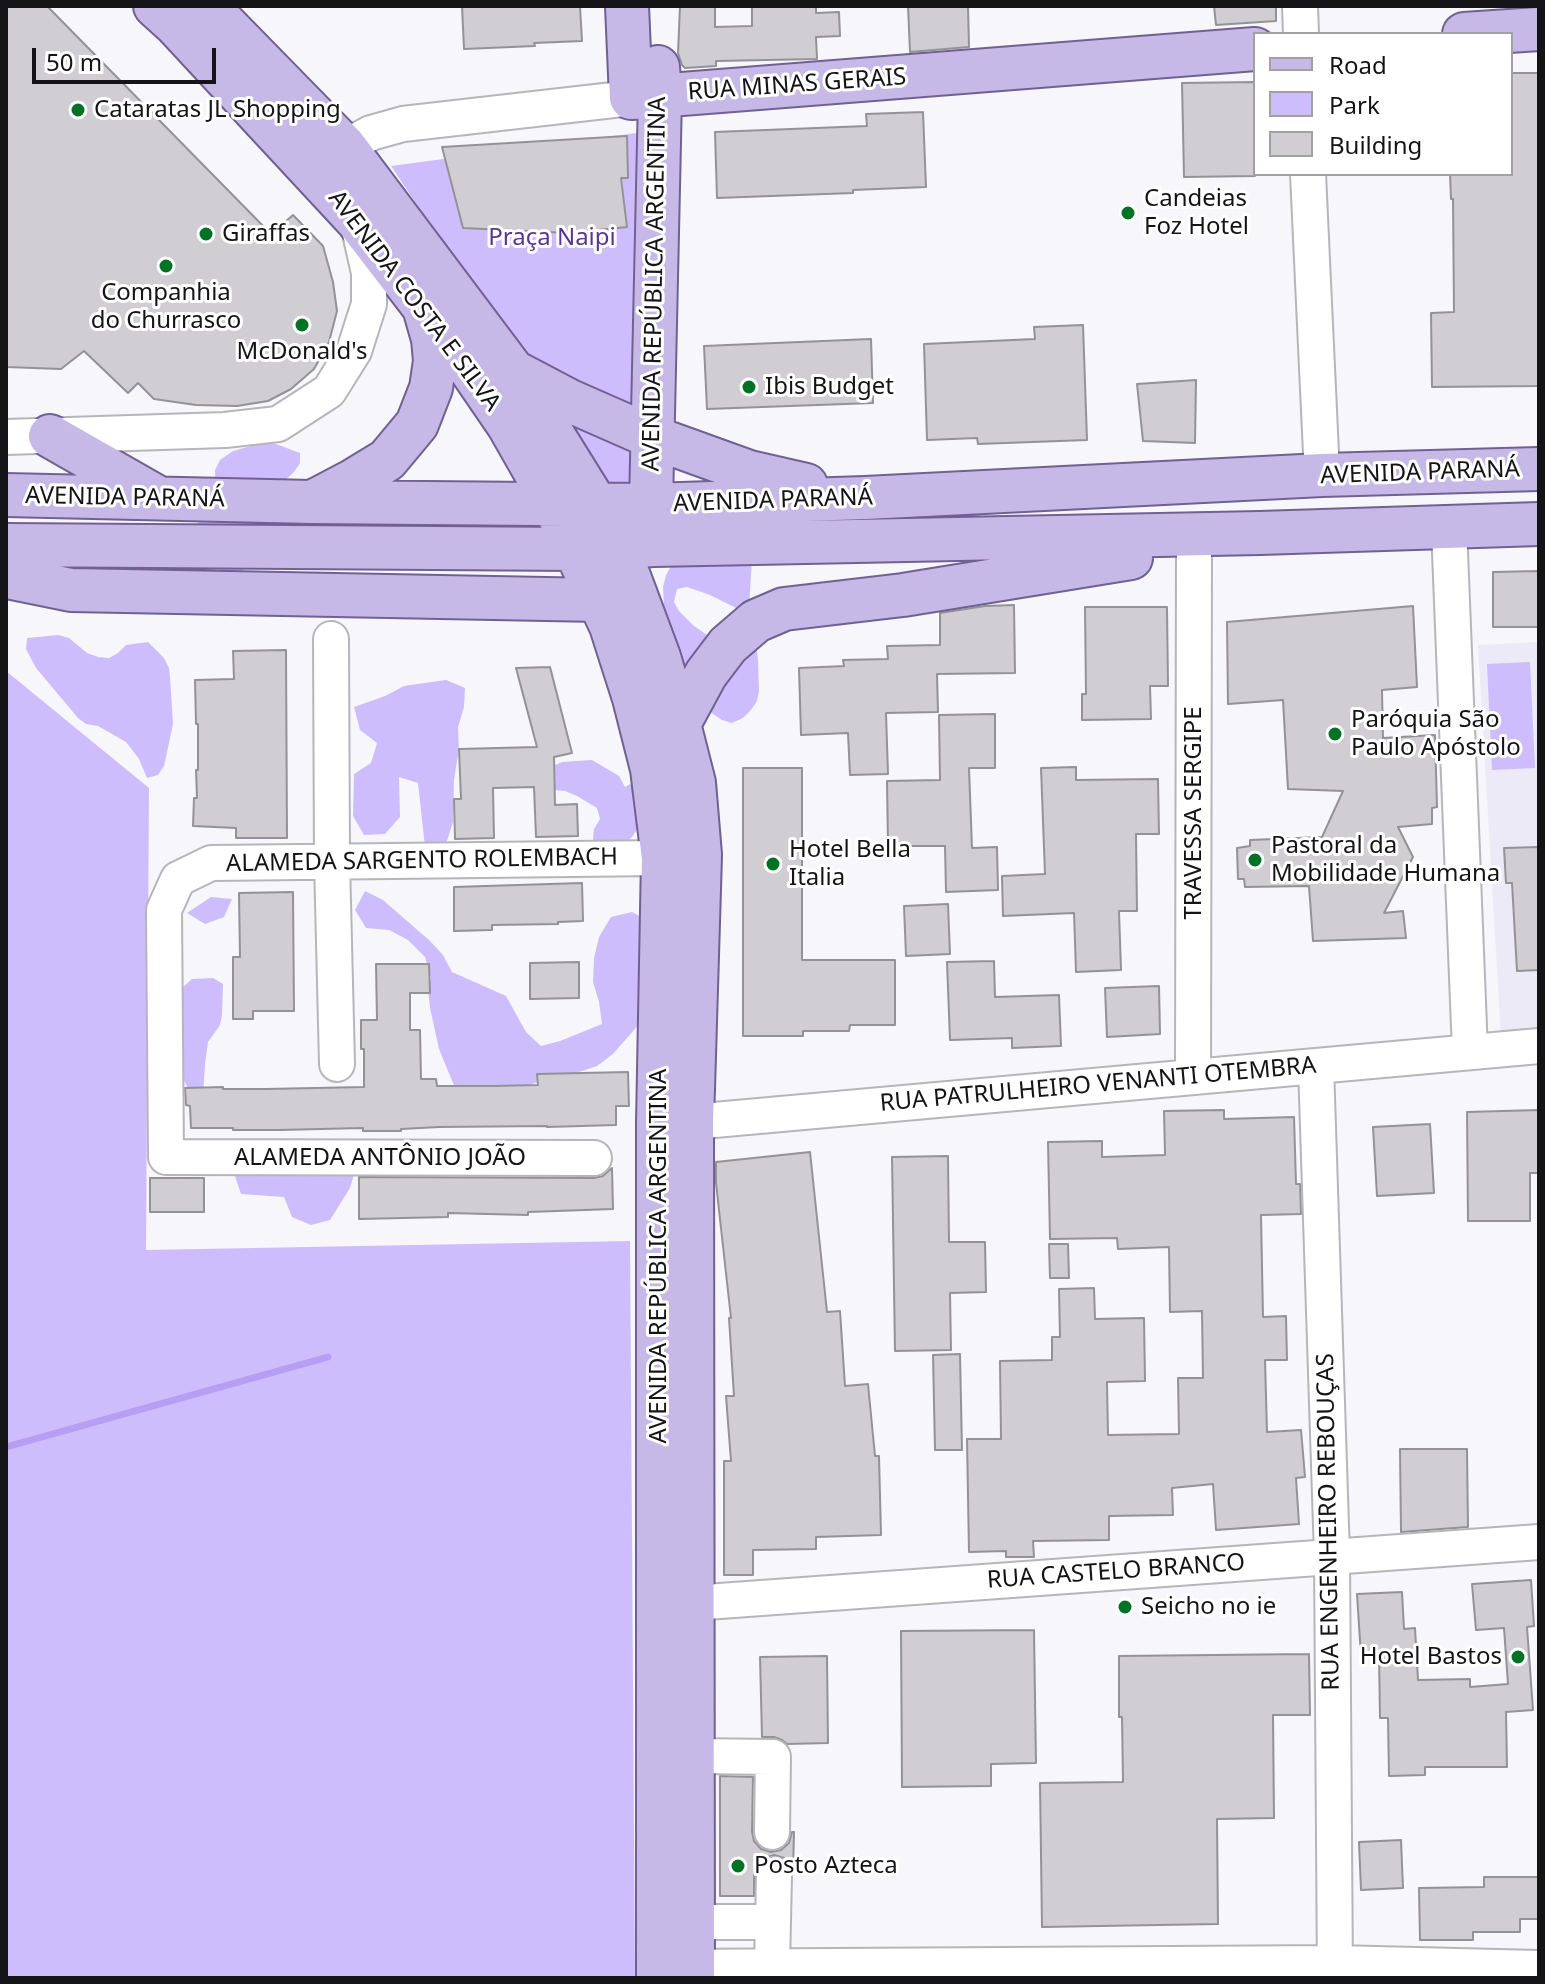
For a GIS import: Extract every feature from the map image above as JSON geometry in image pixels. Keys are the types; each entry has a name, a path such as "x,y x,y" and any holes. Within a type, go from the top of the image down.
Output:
{"main road":[{"name":"AVENIDA COSTA E SILVA","path":"155,6 357,220 424,306 509,426 576,549"},
{"name":"AVENIDA COSTA E SILVA","path":"207,6 345,147 514,372 596,504 641,532"},
{"name":"AVENIDA REPÚBLICA ARGENTINA","path":"627,6 645,97"},
{"name":"AVENIDA REPÚBLICA ARGENTINA","path":"655,6 645,97 652,437 641,532 659,657 694,783 700,855 675,1123 675,1972"},
{"path":"1494,32 1539,29"},
{"name":"RUA MINAS GERAIS","path":"645,97 1253,49"},
{"path":"312,502 387,460 417,424 431,388 435,361 424,306"},
{"path":"514,372 652,437 749,472 865,498"},
{"path":"50,436 162,499"},
{"name":"AVENIDA PARANÁ","path":"6,545 576,549 641,532 865,498 1322,475 1539,469"},
{"name":"AVENIDA PARANÁ","path":"6,495 596,504"},
{"name":"AVENIDA PARANÁ","path":"641,532 1260,533 1539,524"},
{"path":"679,724 706,674 728,645 756,621 784,609 903,595 1118,559 1194,550 1260,533"},
{"name":"AVENIDA REPÚBLICA ARGENTINA","path":"576,549 611,626 634,698 652,769 663,858 692,1603 694,1756 693,1922 675,1972"},
{"path":"6,575 71,590 599,600"}],"street":[{"path":"1300,6 1301,32"},
{"name":"RUA MINAS GERAIS","path":"345,147 371,133 403,124 645,97"},
{"path":"1308,176 1322,475"},
{"path":"6,437 225,430 278,424 329,391 354,351 369,304 369,273 357,220"},
{"path":"1449,527 1470,1052"},
{"name":"TRAVESSA SERGIPE","path":"1193,1077 1194,550"},
{"path":"331,639 337,1064"},
{"name":"ALAMEDA SARGENTO ROLEMBACH","path":"166,1157 164,910 178,879 211,863 663,858"},
{"name":"RUA PATRULHEIRO VENANTI OTEMBRA","path":"675,1123 1539,1046"},
{"name":"RUA ENGENHEIRO REBOUÇAS","path":"1316,1066 1332,1556 1335,1971"},
{"name":"ALAMEDA ANTÔNIO JOÃO","path":"166,1157 594,1158"},
{"name":"RUA CASTELO BRANCO","path":"692,1603 1539,1542"},
{"path":"694,1756 773,1757 772,1832"},
{"path":"772,1966 774,1875"},
{"path":"693,1922 772,1922"},
{"path":"675,1972 772,1966 1335,1971 1539,1968"}],"shaded area":[{"path":"1539,642 1539,1035 1501,1038 1478,645"}],"green space":[{"name":"Praça Naipi","path":"644,132 642,485 605,486 391,166"},
{"path":"265,442 300,453 300,463 278,487 277,529 264,559 231,576 202,560 191,532 213,503 215,470 220,460 233,451"},
{"path":"752,558 749,609 738,609 687,587 677,589 674,602 694,626 713,639 755,639 757,701 743,718 732,723 713,714 681,689 666,644 663,587 674,561"},
{"path":"58,635 69,638 87,653 98,657 109,658 126,645 148,642 164,658 169,668 173,724 164,766 158,775 147,778 139,759 126,742 78,718 36,668 26,649 27,638"},
{"path":"1530,662 1535,768 1492,770 1487,664"},
{"path":"6,671 149,788 146,1250 630,1241 635,1978 6,1978"},
{"path":"446,680 465,688 458,727 453,822 445,847 425,847 418,783 399,777 400,817 385,834 364,835 353,816 354,774 371,763 377,743 360,730 354,707 404,686"},
{"path":"592,760 619,776 625,787 638,780 638,828 624,844 601,847 593,839 600,819 597,808 577,796 555,790 551,767 562,762"},
{"path":"365,891 383,900 430,941 443,955 452,972 506,996 526,1032 541,1046 602,1024 593,982 599,937 611,917 632,912 652,923 640,1023 613,1054 597,1066 516,1089 455,1088 439,1049 430,1008 428,988 431,978 425,957 408,940 389,930 366,928 355,910"},
{"path":"211,897 232,899 224,917 205,924 187,913"},
{"path":"213,978 223,984 222,1015 220,1025 208,1042 203,1097 192,1097 178,1068 180,999 183,987 192,979"},
{"path":"334,1166 355,1171 350,1188 330,1220 311,1225 292,1217 284,1197 241,1194 234,1173 318,1175"}],"building":[{"name":"Cataratas JL Shopping","path":"6,6 47,6 271,234 293,215 323,246 337,311 329,342 314,369 291,389 268,401 237,406 196,405 154,399 138,383 128,393 84,351 61,369 6,367"},
{"path":"462,6 580,6 582,41 464,49"},
{"path":"680,6 715,6 715,27 752,26 752,6 816,6 816,13 839,12 840,36 816,37 817,59 716,61 716,66 685,68 678,53"},
{"path":"908,6 968,6 969,47 910,52"},
{"path":"1214,6 1276,6 1276,21 1216,25"},
{"path":"1513,73 1539,73 1539,386 1432,387 1431,313 1454,312 1450,176 1513,176"},
{"path":"1253,82 1255,176 1184,177 1182,83"},
{"path":"923,112 926,187 717,198 715,132 867,126 866,114"},
{"path":"627,136 628,178 621,178 627,227 568,233 463,228 442,147"},
{"path":"1083,325 1087,440 978,444 977,438 927,440 924,344 1035,339 1034,327"},
{"path":"871,339 873,403 707,409 704,346"},
{"path":"1196,380 1195,443 1143,441 1137,384"},
{"path":"1539,571 1539,627 1493,627 1493,572"},
{"path":"1014,605 1015,673 937,674 938,712 886,713 888,774 850,775 848,733 801,735 799,668 844,666 843,660 888,659 887,646 940,645 940,613"},
{"path":"1413,606 1417,687 1382,690 1383,738 1435,735 1437,807 1432,808 1432,824 1398,827 1413,857 1384,913 1403,911 1406,938 1313,941 1309,886 1245,887 1244,879 1238,879 1237,848 1250,846 1250,840 1322,837 1343,791 1288,789 1283,700 1228,704 1227,622"},
{"path":"1085,607 1167,607 1168,686 1150,686 1151,719 1082,720 1082,694 1086,694"},
{"path":"286,650 287,838 236,838 236,828 193,826 198,770 195,680 234,679 233,651"},
{"path":"550,667 572,753 554,757 555,805 577,804 578,836 536,837 534,787 493,788 494,838 455,839 454,799 461,799 459,749 537,747 516,668"},
{"path":"995,714 995,768 969,768 972,848 997,847 998,890 946,892 945,846 888,846 887,781 940,780 939,715"},
{"path":"1076,767 1076,780 1158,779 1159,834 1136,834 1137,911 1119,911 1121,970 1076,972 1074,913 1003,916 1002,876 1045,874 1041,768"},
{"name":"Hotel Bella Italia","path":"743,768 802,768 802,960 895,960 895,1025 850,1025 849,1031 803,1031 803,1036 743,1036"},
{"path":"1539,847 1539,970 1517,971 1512,883 1506,883 1504,848"},
{"path":"582,883 583,921 492,925 492,930 454,931 454,887"},
{"path":"293,892 294,1011 253,1011 253,1019 233,1019 233,957 240,957 239,893"},
{"path":"948,904 950,954 906,956 904,906"},
{"path":"994,961 995,997 1059,995 1061,1046 1012,1048 1012,1038 950,1040 947,962"},
{"path":"579,962 579,998 530,999 530,963"},
{"path":"376,964 429,964 430,993 410,993 410,1030 420,1030 421,1079 436,1079 437,1086 538,1085 537,1074 628,1072 629,1106 616,1106 616,1125 439,1127 401,1131 363,1131 363,1128 191,1128 185,1088 364,1087 361,1020 377,1020"},
{"path":"1159,986 1160,1034 1107,1037 1105,988"},
{"path":"1224,1110 1224,1119 1294,1117 1296,1184 1300,1184 1301,1214 1261,1215 1263,1317 1286,1316 1287,1360 1265,1360 1267,1432 1301,1430 1305,1477 1296,1478 1299,1524 1216,1530 1213,1484 1172,1488 1173,1515 1109,1516 1109,1540 1033,1541 1034,1557 1006,1557 1006,1551 969,1552 967,1439 1001,1439 1000,1361 1052,1360 1052,1337 1060,1337 1059,1289 1094,1288 1095,1319 1144,1318 1145,1381 1107,1382 1108,1435 1179,1434 1178,1378 1203,1378 1202,1311 1170,1312 1169,1247 1118,1249 1117,1238 1050,1239 1048,1142 1102,1141 1102,1157 1165,1155 1164,1111"},
{"path":"1539,1110 1539,1173 1530,1173 1530,1221 1468,1221 1467,1112"},
{"path":"1430,1124 1434,1193 1377,1196 1373,1127"},
{"path":"810,1152 827,1312 840,1311 845,1386 868,1384 875,1456 879,1456 881,1535 816,1537 816,1549 753,1550 753,1575 724,1575 724,1461 731,1461 726,1396 734,1396 731,1318 716,1162"},
{"path":"948,1156 949,1242 985,1242 986,1292 950,1293 951,1350 895,1351 892,1157"},
{"path":"612,1168 613,1209 528,1212 528,1215 448,1213 448,1217 359,1219 359,1177 594,1178 603,1176"},
{"path":"150,1178 204,1178 204,1212 150,1212"},
{"path":"1049,1244 1068,1244 1069,1278 1050,1278"},
{"path":"960,1354 962,1450 935,1450 933,1355"},
{"path":"1400,1449 1467,1449 1468,1527 1401,1532"},
{"path":"1531,1580 1534,1626 1527,1627 1533,1710 1506,1712 1507,1767 1425,1767 1425,1775 1389,1776 1388,1718 1380,1718 1379,1655 1361,1656 1357,1594 1402,1592 1404,1629 1415,1628 1418,1680 1470,1679 1470,1687 1508,1684 1504,1628 1476,1630 1472,1584"},
{"path":"1034,1630 1036,1763 991,1764 991,1786 902,1787 901,1631"},
{"path":"1309,1654 1310,1715 1273,1715 1274,1818 1217,1819 1218,1924 1042,1927 1040,1783 1123,1782 1119,1656"},
{"path":"827,1656 828,1743 787,1744 774,1737 762,1737 760,1657"},
{"path":"720,1776 753,1777 752,1832 754,1841 761,1849 771,1852 781,1850 794,1832 793,1872 784,1858 774,1855 764,1858 754,1874 754,1896 720,1896"},
{"path":"1401,1840 1403,1888 1361,1890 1359,1842"},
{"path":"1484,1877 1539,1877 1539,1919 1520,1919 1520,1932 1473,1932 1473,1940 1420,1940 1419,1888 1484,1887"}],"waterway":[{"path":"6,1447 328,1357"}],"place":[{"name":"Cataratas JL Shopping","path":"78,110"},
{"name":"Candeias Foz Hotel","path":"1128,213"},
{"name":"Giraffas","path":"206,234"},
{"name":"Companhia do Churrasco","path":"166,266"},
{"name":"McDonald's","path":"302,325"},
{"name":"Ibis Budget","path":"749,387"},
{"name":"Paróquia São Paulo Apóstolo","path":"1335,734"},
{"name":"Pastoral da Mobilidade Humana","path":"1255,860"},
{"name":"Hotel Bella Italia","path":"773,864"},
{"name":"Seicho no ie","path":"1125,1607"},
{"name":"Hotel Bastos","path":"1518,1657"},
{"name":"Posto Azteca","path":"738,1866"}]}
